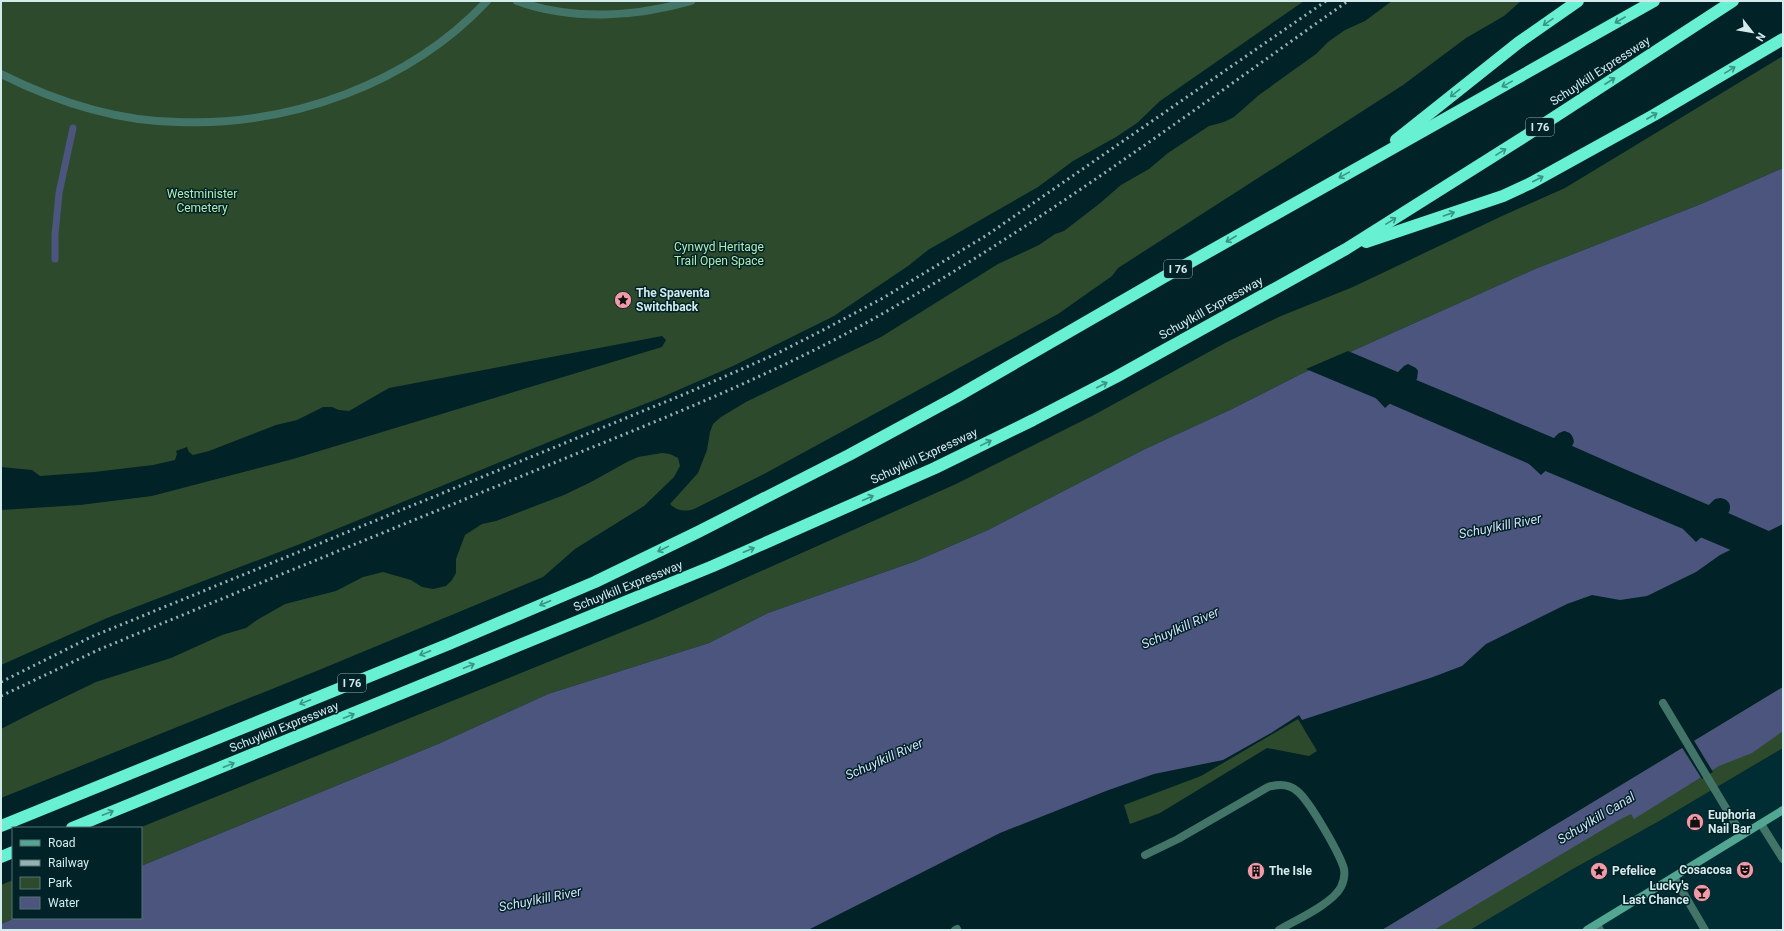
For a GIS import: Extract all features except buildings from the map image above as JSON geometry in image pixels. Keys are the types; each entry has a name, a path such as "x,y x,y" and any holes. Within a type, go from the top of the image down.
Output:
{"highway":[{"path":"1367,163 1518,43 1578,1"},
{"name":"Schuylkill Expressway","path":"1,826 595,582 698,532 849,455 956,397 1164,277 1654,1"},
{"name":"Schuylkill Expressway","path":"74,827 713,566 920,474 1033,420 1116,377 1346,249 1527,135 1733,1"},
{"path":"1346,249 1503,196 1531,183 1647,119 1783,39"},
{"path":"1,857 12,852"}],"street":[{"path":"1,74 45,94 122,115 177,122 206,122 248,119 314,105 341,97 371,84 406,65 433,47 478,11 487,1"},
{"path":"517,1 553,11 601,14 650,10 691,1"},
{"path":"1663,703 1710,779 1742,835"},
{"path":"1145,855 1178,839 1268,787 1278,784 1288,786 1296,790 1305,799 1339,856 1345,878 1337,893 1326,902 1279,930"},
{"path":"1587,930 1599,927 1674,877 1783,810"},
{"path":"1761,824 1783,860"},
{"path":"1674,877 1705,930"}],"shaded area":[{"path":"1783,748 1783,930 1470,930 1571,870 1661,820"}],"green space":[{"path":"1,1 1304,1 1160,101 1137,123 1116,137 1073,161 1038,187 928,250 908,266 834,316 733,366 660,398 300,544 107,618 1,665 1,510 80,505 152,496 293,459 662,347 666,340 662,336 389,388 349,411 339,410 332,407 323,407 297,420 276,425 209,451 193,455 189,452 187,447 176,451 177,454 175,460 153,465 94,472 40,476 32,470 1,467"},
{"path":"1392,1 1521,1 1504,16 1466,38 1403,85 1118,268 1112,276 1058,314 764,474 694,509 681,510 670,504 698,473 707,450 713,424 721,417 746,402 881,337 998,264 1039,245 1055,234 1064,231 1121,185 1149,169 1168,153 1209,126 1224,122 1234,117 1259,95 1316,54 1328,42 1345,30 1365,21"},
{"path":"1783,56 1783,168 1701,204 1535,269 1301,374 1232,409 1145,449 988,530 916,561 768,613 709,643 548,694 438,744 142,866 141,827 654,619 956,484 1092,416 1227,342 1281,316 1353,287 1502,216 1565,188"},
{"path":"662,453 670,454 678,458 680,466 674,477 644,506 575,549 543,577 319,670 1,798 1,729 96,682 171,658 222,635 246,628 285,604 336,591 363,577 383,572 411,580 422,587 433,589 446,586 456,573 456,559 465,535 482,524 496,521 564,495 638,457"},
{"path":"1783,687 1783,748 1470,930 1382,930"},
{"path":"1298,719 1317,751 1309,756 1267,748 1160,813 1130,824 1124,805 1201,776"},
{"path":"12,880 13,919 1,924 1,885"}],"water":[{"name":"Schuylkill River","path":"1783,168 1783,524 1720,555 1696,572 1647,596 1620,600 1592,595 1567,604 1486,644 1462,666 1302,720 1299,715 1271,733 1223,760 1154,774 1106,791 1000,833 808,930 1,930 1,924 13,919 142,919 142,866 438,744 548,694 709,643 768,613 916,561 988,530 1145,449 1232,409 1301,374 1535,269 1701,204","holes":["1408,364 1416,368 1418,371 1417,379 1385,408 1374,396 1404,366","1564,431 1570,433 1572,436 1574,442 1572,446 1541,475 1528,463 1559,433","1720,498 1729,502 1729,512 1696,542 1683,529 1715,499"]},
{"name":"Schuylkill Canal","path":"1783,687 1783,731 1752,753 1719,766 1634,819 1631,814 1619,820 1434,930 1382,930"}],"pier":[{"path":"1348,351 1400,373 1376,396 1380,400 1306,369"},
{"path":"1414,379 1556,439 1531,463 1534,466 1388,403"},
{"path":"1570,445 1711,506 1686,530 1688,531 1543,470"},
{"path":"1726,512 1771,532 1733,551 1700,537"},
{"path":"1693,739 1713,772 1702,779 1681,746"}],"waterway":[{"path":"55,259 55,235 59,193 73,128"}],"railway":[{"path":"1,682 91,637 687,393 776,354 827,328 883,298 987,235 1326,1"},
{"path":"1,696 98,650 719,394 764,374 851,331 953,272 1011,236 1181,120 1348,1"}],"place":[{"name":"The Spaventa Switchback","path":"623,300"},
{"name":"Euphoria Nail Bar","path":"1695,822"},
{"name":"Cosacosa","path":"1745,870"},
{"name":"The Isle","path":"1256,871"},
{"name":"Pefelice","path":"1599,871"},
{"name":"Lucky's Last Chance","path":"1702,893"}],"park label":[{"name":"Westminister Cemetery","path":"202,201"},
{"name":"Cynwyd Heritage Trail Open Space","path":"719,254"}]}
